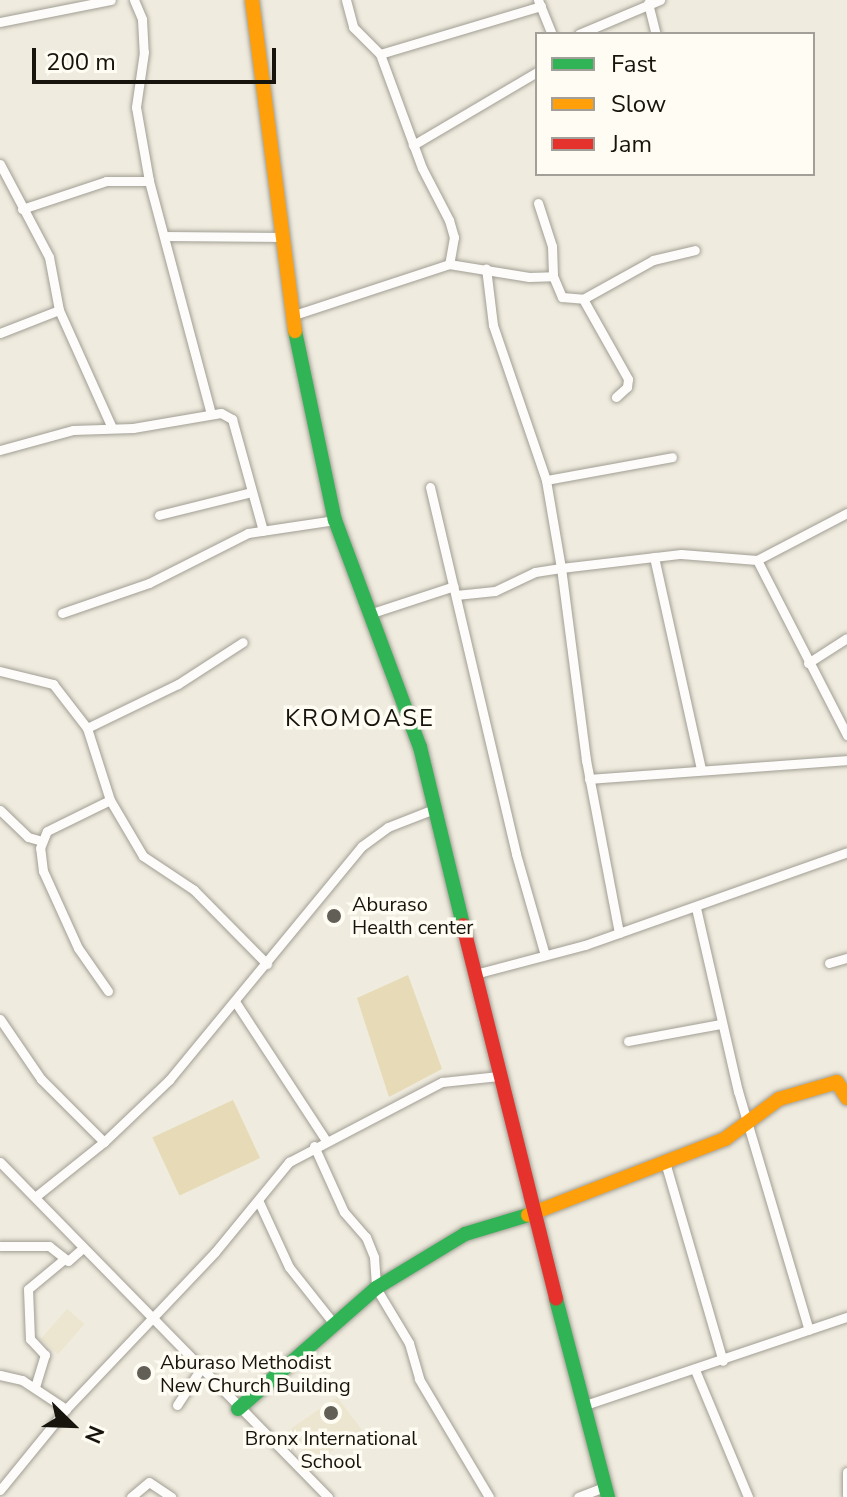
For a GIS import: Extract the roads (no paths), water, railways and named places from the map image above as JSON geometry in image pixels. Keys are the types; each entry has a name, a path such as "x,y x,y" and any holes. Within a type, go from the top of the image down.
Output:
{"street":[{"path":"54,0 56,12"},
{"path":"0,22 111,0"},
{"path":"134,0 142,19 144,52 136,107 149,181 167,236 169,271 211,414"},
{"path":"252,0 291,316 335,520 420,747 533,1214 607,1492 578,1497"},
{"path":"346,0 353,27 380,54 413,145 449,220 454,237 449,264"},
{"path":"583,32 660,0"},
{"path":"380,54 540,3 551,32"},
{"path":"648,3 655,32"},
{"path":"413,145 535,73"},
{"path":"1,168 49,257 59,310 112,428"},
{"path":"22,209 106,181 149,181"},
{"path":"538,203 552,246 553,276 562,297 583,299 653,260 695,250"},
{"path":"167,236 280,237"},
{"path":"291,316 449,264 529,277 553,276"},
{"path":"486,268 493,325 546,480 589,779 619,933"},
{"path":"583,299 628,379 616,397"},
{"path":"0,333 59,310"},
{"path":"0,450 73,430 112,428 211,414 232,419 263,531"},
{"path":"546,480 672,457"},
{"path":"430,487 516,854 545,955"},
{"path":"159,515 251,492"},
{"path":"369,614 455,590 495,591 535,572 561,568 703,553 757,560 847,513"},
{"path":"62,613 149,583 248,533 335,520"},
{"path":"654,557 701,769"},
{"path":"757,560 847,735"},
{"path":"808,663 847,638"},
{"path":"87,728 178,684 243,642"},
{"path":"0,671 47,680 87,728 110,800 143,856 194,890 267,964"},
{"path":"589,779 847,760"},
{"path":"108,991 78,948 43,871 42,841 60,824 110,800"},
{"path":"35,1197 104,1142 169,1080 236,1003 362,846 388,827 434,809"},
{"path":"0,810 28,837 42,841"},
{"path":"475,974 696,908 847,852"},
{"path":"696,908 747,1124 809,1330"},
{"path":"829,963 847,958"},
{"path":"236,1003 325,1139"},
{"path":"0,1019 41,1079 104,1142"},
{"path":"628,1041 721,1024"},
{"path":"0,1490 66,1409 152,1321 289,1162 325,1139 442,1082 499,1076"},
{"path":"238,1409 376,1288 465,1234 533,1214 725,1139 747,1124 765,1106 828,1083 837,1082 847,1098"},
{"path":"314,1146 344,1212 374,1257 376,1288 409,1343 419,1379 489,1497"},
{"path":"0,1162 238,1409 328,1497"},
{"path":"665,1162 723,1361"},
{"path":"258,1200 289,1267 335,1325"},
{"path":"0,1246 49,1246 63,1260"},
{"path":"35,1387 45,1355 30,1339 28,1289 63,1260 82,1249"},
{"path":"582,1406 847,1317"},
{"path":"177,1405 200,1370"},
{"path":"695,1370 748,1497"},
{"path":"0,1375 35,1387 66,1409"},
{"path":"847,1472 847,1495"},
{"path":"131,1497 149,1482 171,1497"}],"place":[{"name":"Aburaso Health center","path":"334,916"},
{"name":"Aburaso Methodist New Church Building","path":"144,1373"},
{"name":"Bronx International School","path":"331,1413"}],"district":[{"name":"KROMOASE","path":"360,719"}]}
